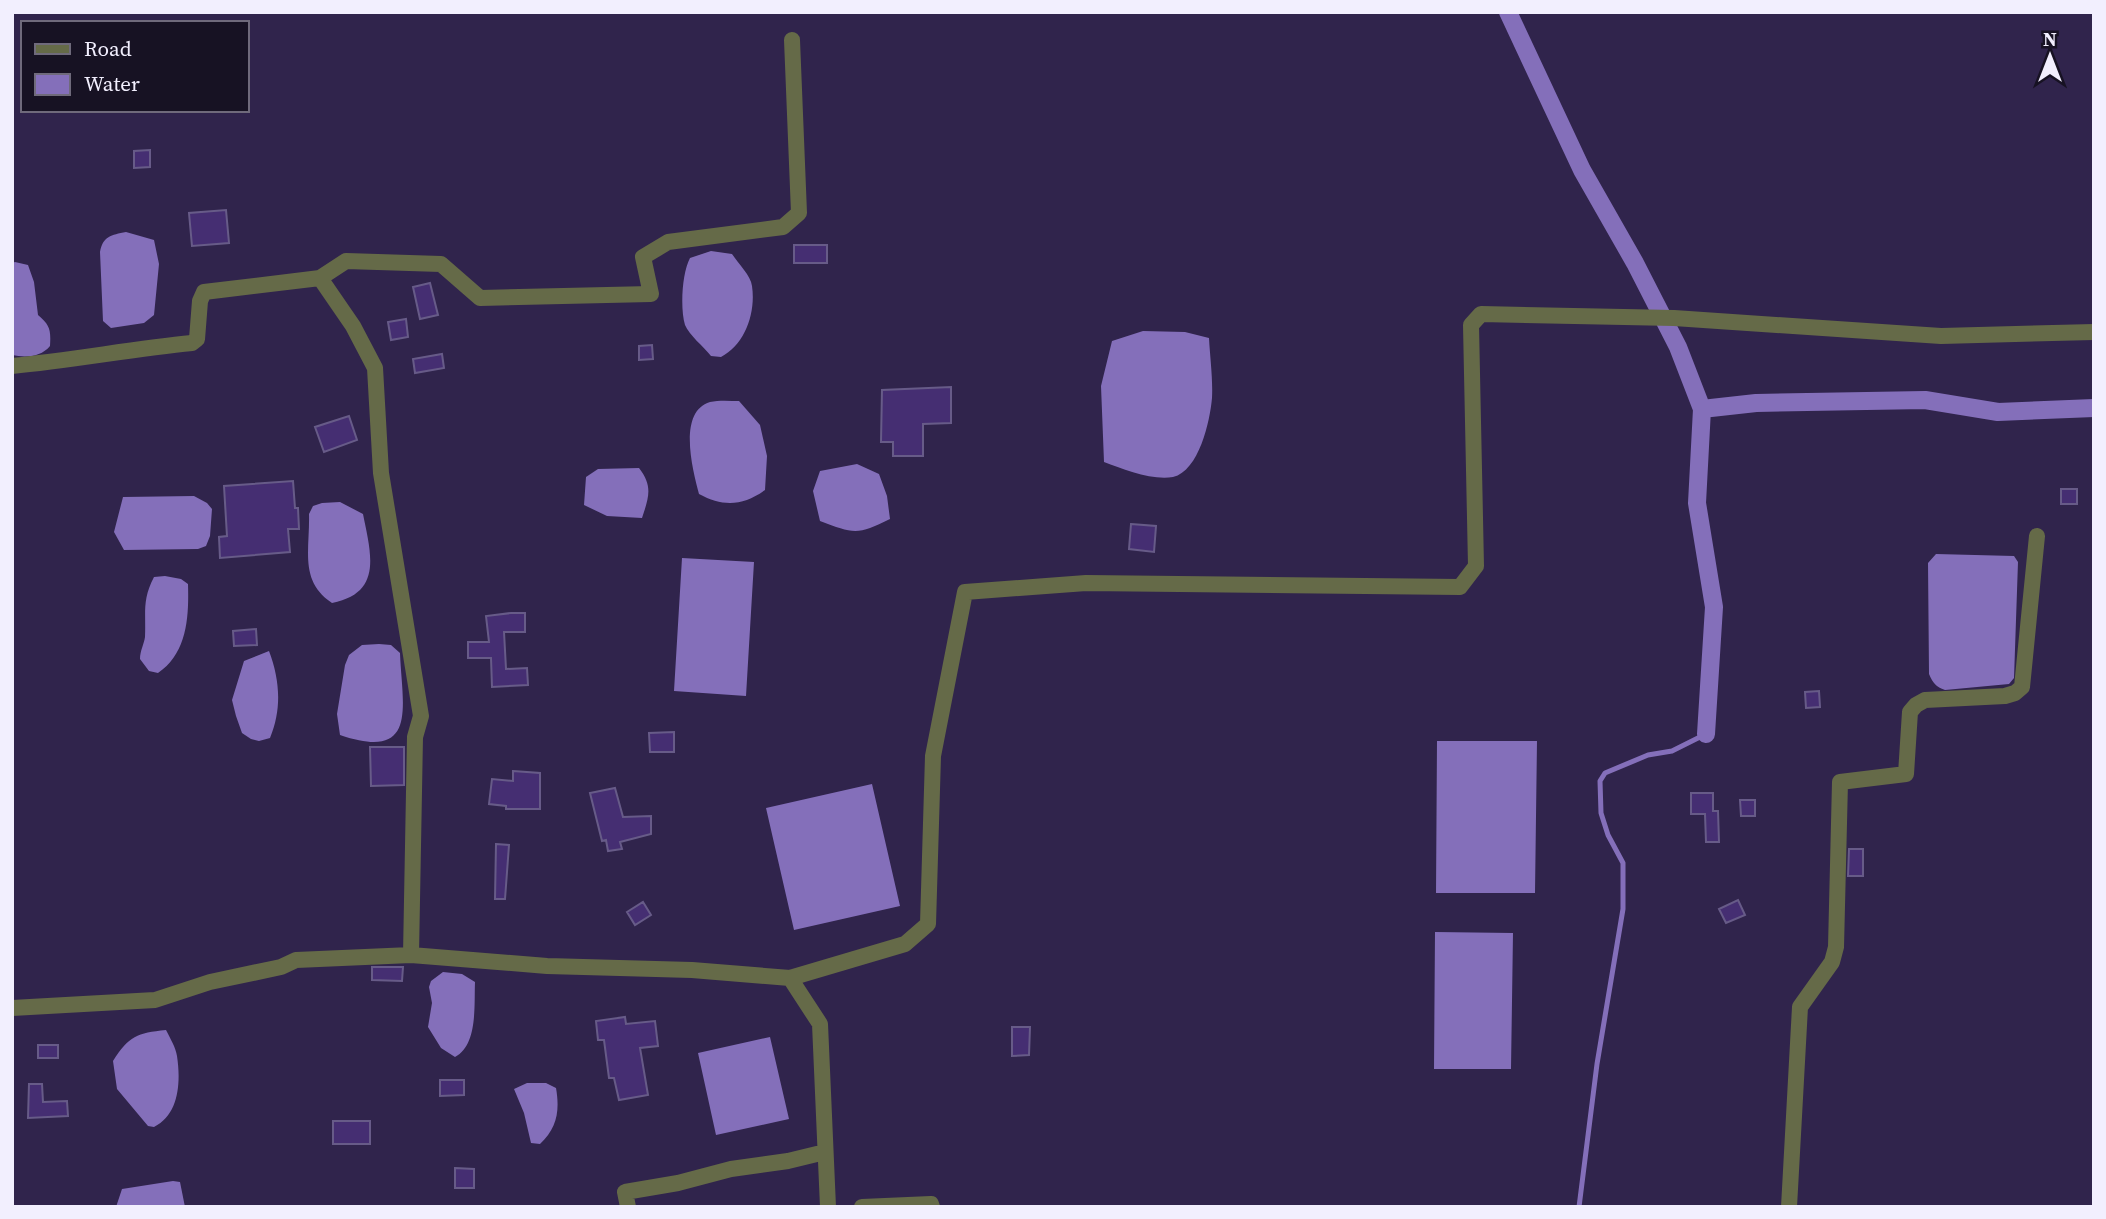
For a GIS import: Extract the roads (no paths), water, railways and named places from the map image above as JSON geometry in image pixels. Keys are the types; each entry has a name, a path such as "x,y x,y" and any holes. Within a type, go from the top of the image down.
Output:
{"street":[{"path":"12,366 192,343 197,339 200,301 204,292 320,278 346,261 441,264 480,298 651,294 643,257 668,242 783,228 799,213 792,40"},
{"path":"320,278 354,326 375,368 381,473 421,716 415,737 411,955"},
{"path":"12,1008 155,1000 209,982 281,967 296,960 411,955 547,966 692,970 790,978 905,944 928,924 933,756 965,592 1086,583 1460,587 1476,566 1471,325 1480,314 1674,318 1941,336 2094,332"},
{"path":"1789,1207 1800,1007 1832,962 1836,947 1840,782 1906,774 1910,712 1925,700 2005,696 2022,687 2037,536"},
{"path":"790,978 820,1024 828,1207"},
{"path":"628,1207 625,1192 825,1152"},
{"path":"862,1207 931,1204 932,1207"}],"water":[{"path":"126,232 154,240 159,264 154,315 144,323 111,328 103,321 100,252 108,237"},
{"path":"711,251 732,254 751,282 753,296 747,327 737,345 721,357 711,356 690,333 685,325 683,309 687,264 690,258"},
{"path":"12,263 28,265 34,282 38,315 50,332 50,346 33,356 12,355"},
{"path":"1143,331 1185,332 1209,338 1212,398 1206,432 1190,465 1173,477 1147,476 1104,462 1101,386 1112,341"},
{"path":"739,401 760,425 767,456 765,490 741,502 725,503 699,494 691,457 690,429 700,408 710,402"},
{"path":"857,464 879,474 887,496 890,519 856,531 820,521 813,491 820,471"},
{"path":"639,468 648,486 642,518 607,516 584,505 586,477 598,469"},
{"path":"194,496 212,509 210,536 206,546 198,549 124,550 114,532 123,497"},
{"path":"340,502 363,514 369,543 370,570 359,590 348,598 332,603 322,594 310,575 309,514 313,506"},
{"path":"1936,554 2014,556 2018,562 2014,678 2009,684 1945,690 1932,680 1929,674 1928,563"},
{"path":"682,558 754,562 746,696 674,691"},
{"path":"154,577 181,579 188,584 188,609 180,645 168,665 158,673 149,671 140,656 145,637 145,606 148,593"},
{"path":"362,645 391,645 400,653 403,709 400,724 394,735 383,741 365,741 340,735 337,714 349,655"},
{"path":"269,651 277,684 278,705 270,738 259,741 242,733 232,700 244,661"},
{"path":"1437,741 1537,741 1535,893 1436,893"},
{"path":"872,784 900,906 794,930 766,808"},
{"path":"1435,932 1513,933 1511,1069 1434,1069"},
{"path":"443,972 462,974 475,982 471,1034 468,1043 455,1057 441,1048 428,1027 432,1003 429,987 431,981"},
{"path":"166,1030 176,1053 178,1087 169,1114 154,1127 148,1126 117,1089 113,1061 135,1037"},
{"path":"770,1037 789,1119 716,1135 698,1053"},
{"path":"527,1083 546,1083 556,1088 556,1119 540,1144 531,1143 524,1113 514,1089"},
{"path":"180,1182 185,1207 116,1207 122,1189"}],"waterway":[{"path":"1508,12 1582,170 1635,263 1678,347 1702,409 1697,503 1714,607 1706,734"},
{"path":"1702,409 1756,403 1925,400 1998,412 2094,408"},
{"path":"1579,1207 1597,1064 1623,909 1623,863 1608,835 1601,813 1600,781 1605,773 1648,755 1672,751 1706,734"}]}
